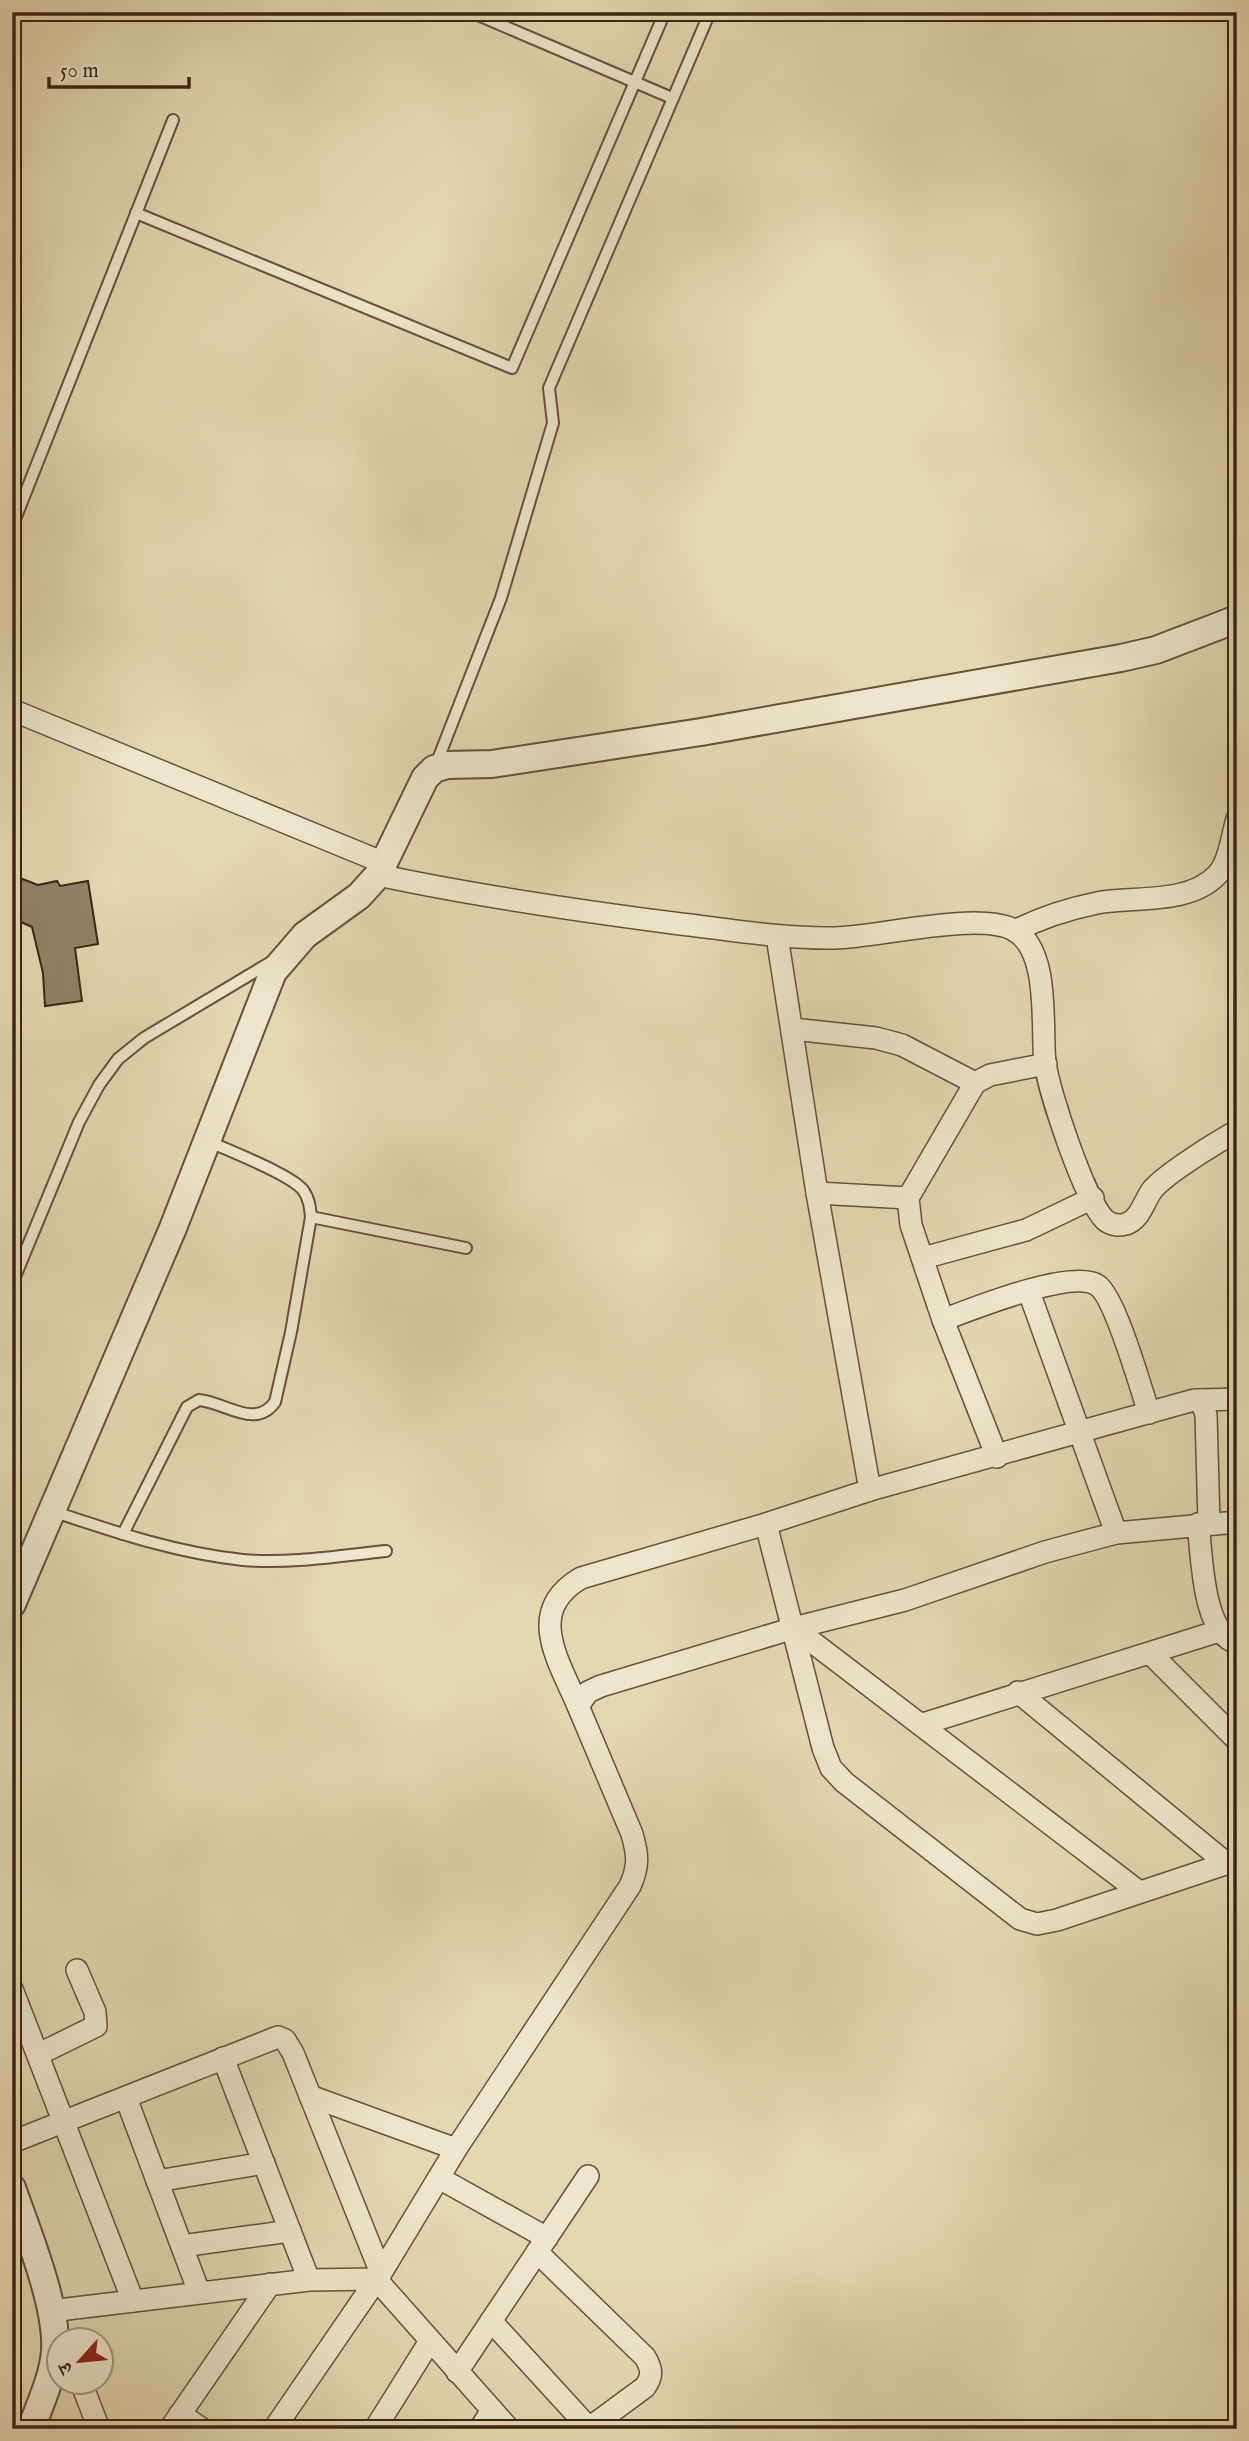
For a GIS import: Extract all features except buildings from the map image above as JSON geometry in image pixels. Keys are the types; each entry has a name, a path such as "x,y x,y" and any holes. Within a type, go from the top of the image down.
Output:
{"street":[{"path":"12,1604 208,1141 272,972 285,954 305,935 359,896 381,869 425,778 434,769 447,765 492,764 701,732 1121,657 1156,650 1237,619"},
{"path":"12,710 381,869 525,904 778,936 836,938 968,923 992,924 1015,931 1027,944 1042,986 1045,1064 1060,1118 1102,1218 1111,1224 1128,1224 1137,1216 1154,1189 1237,1131"},
{"path":"1015,931 1061,911 1100,903 1183,893 1228,873 1237,820"},
{"path":"778,936 817,1193 870,1490"},
{"path":"793,1029 876,1038 902,1045 975,1083"},
{"path":"997,1457 943,1320 912,1225 908,1198 975,1083 1000,1072 1045,1064"},
{"path":"817,1193 908,1198"},
{"path":"923,1258 1026,1230 1093,1198"},
{"path":"943,1320 1067,1281 1086,1280 1099,1285 1115,1314 1149,1413"},
{"path":"1029,1292 1077,1432 1116,1533"},
{"path":"274,2429 379,2276 456,2150 638,1870 638,1854 632,1834 558,1659 550,1629 551,1605 564,1588 581,1578 766,1524 870,1490 1201,1400 1237,1399"},
{"path":"923,1724 1018,1692 1151,1654 1228,1637 1208,1600 1204,1524 1206,1415 1201,1400"},
{"path":"578,1706 588,1692 601,1685 794,1628 893,1604 1045,1552 1116,1533 1237,1522"},
{"path":"766,1524 823,1748 831,1768 844,1782 1020,1919 1037,1924 1057,1920 1231,1862"},
{"path":"794,1628 1138,1891"},
{"path":"1151,1654 1237,1740"},
{"path":"1018,1692 1231,1862"},
{"path":"38,2054 96,2026 95,2012 76,1970"},
{"path":"12,1989 66,2122 133,2301"},
{"path":"12,2142 271,2038 285,2040 310,2096 379,2276 430,2341 462,2366 492,2410 509,2429"},
{"path":"223,2058 309,2280"},
{"path":"310,2096 456,2150"},
{"path":"126,2098 200,2292"},
{"path":"157,2181 264,2163"},
{"path":"462,2366 588,2176"},
{"path":"439,2178 542,2245 645,2357 651,2367 651,2378 645,2387 588,2428 491,2321"},
{"path":"12,2188 56,2326"},
{"path":"182,2246 290,2231"},
{"path":"50,2311 270,2284 379,2276"},
{"path":"202,2429 175,2421 270,2284"},
{"path":"31,2429 50,2375 55,2350 50,2311"},
{"path":"374,2429 430,2341"},
{"path":"86,2396 99,2429"},
{"path":"480,2429 492,2410"}],"lane":[{"path":"471,12 671,98"},
{"path":"136,213 512,368 665,12"},
{"path":"434,769 501,598 553,423 549,387 710,12"},
{"path":"12,527 173,120"},
{"path":"12,1284 79,1122 99,1085 118,1059 144,1038 285,954"},
{"path":"122,1534 187,1406 199,1401 210,1401 237,1412 260,1415 270,1409 275,1402 291,1332 311,1216 309,1202 302,1188 208,1141"},
{"path":"311,1216 466,1248"},
{"path":"52,1511 196,1554 245,1560 299,1561 386,1551"}]}
